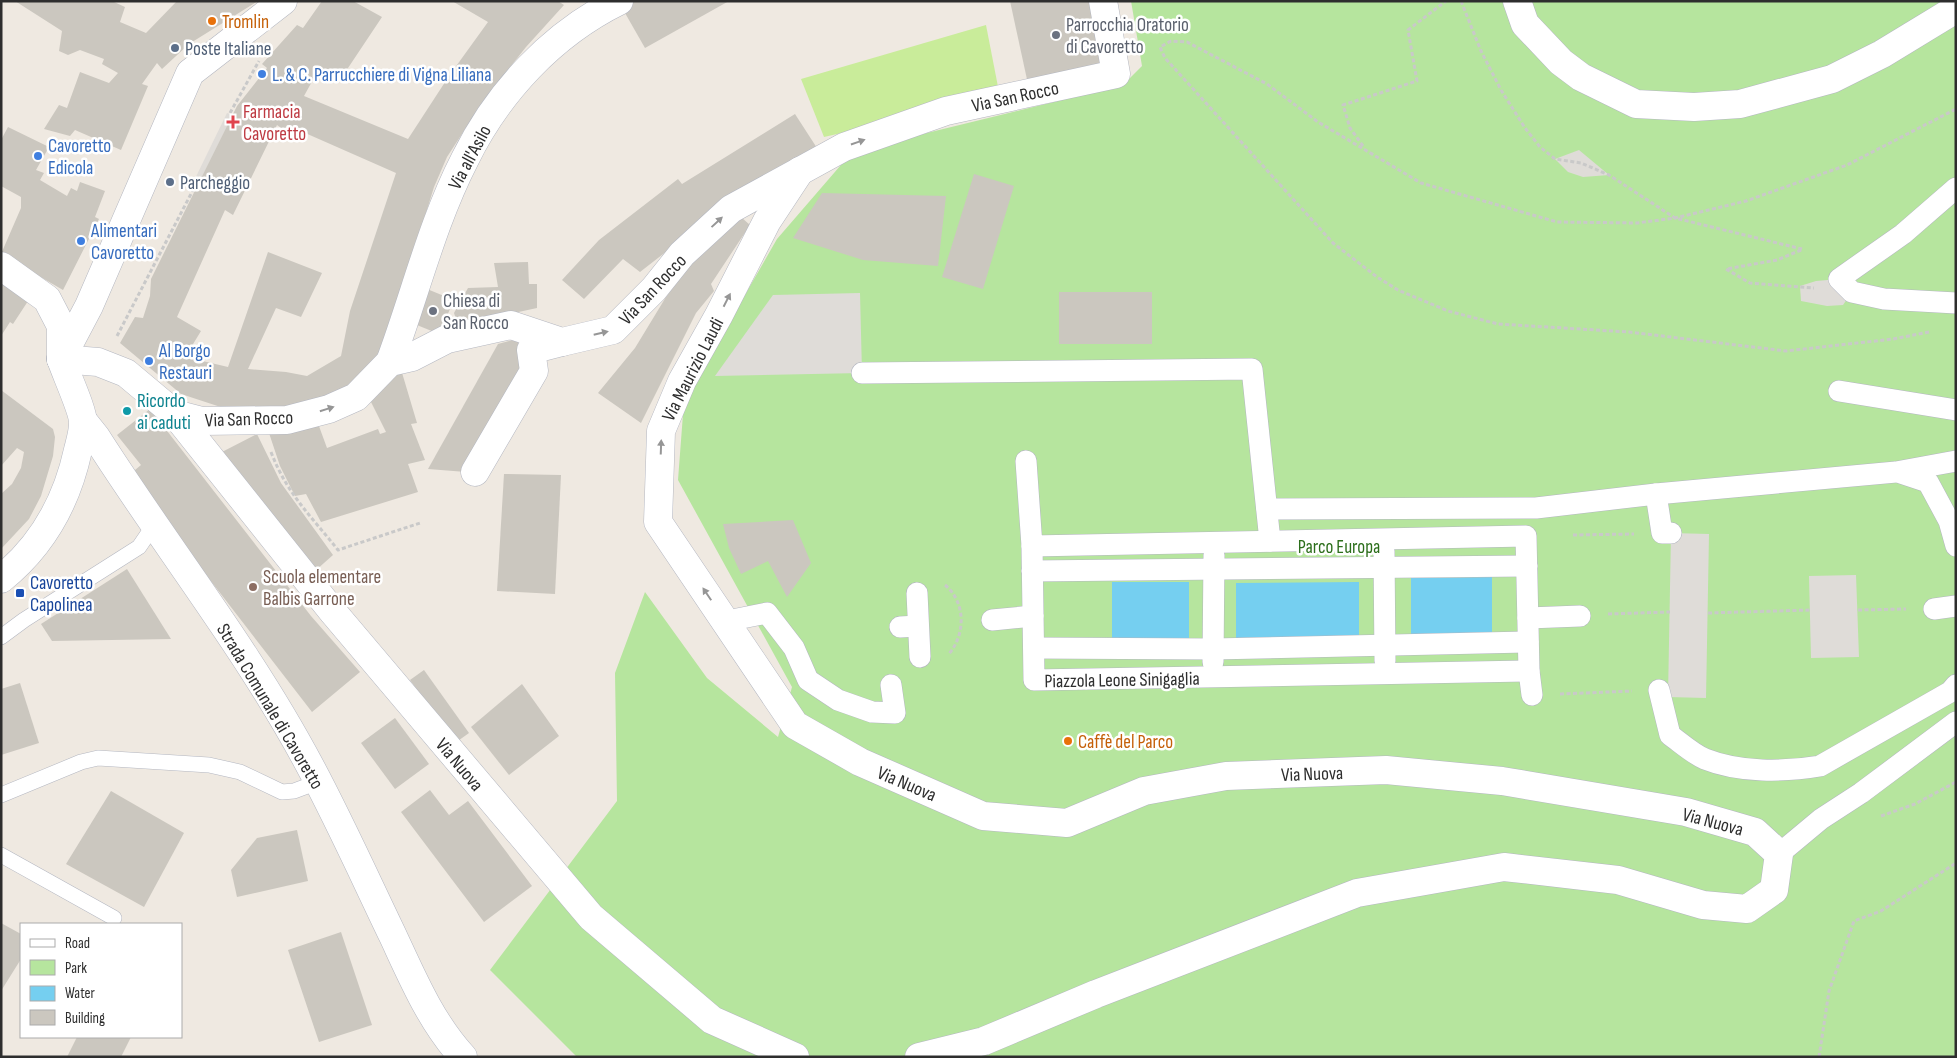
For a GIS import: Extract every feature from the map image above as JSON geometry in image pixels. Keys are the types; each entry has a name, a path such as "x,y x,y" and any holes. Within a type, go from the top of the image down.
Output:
{"street":[{"path":"61,359 93,298 190,73 283,1"},
{"name":"Via all'Asilo","path":"390,362 443,208 465,158 500,101 544,50 595,13 619,1"},
{"name":"Via San Rocco","path":"475,472 534,371 531,350 613,330 654,289 682,254 731,209 844,147 946,111 1116,74 1103,1"},
{"path":"1517,1 1524,24 1562,62 1581,77 1636,104 1694,107 1740,104 1832,79 1882,54 1956,9"},
{"name":"Via Maurizio Laudi","path":"795,726 658,522 661,432 682,381 719,315 767,220 800,171"},
{"path":"1956,188 1903,234 1839,279 1852,292 1884,298 1956,302"},
{"path":"1,266 47,299 61,326 61,359 84,422 75,463 62,503 41,539 19,565 1,579"},
{"path":"390,362 412,358 448,339 510,325 562,342"},
{"name":"Via San Rocco","path":"61,359 98,362 126,372 175,414 202,421 288,420 329,409 356,397 390,362"},
{"path":"862,373 1252,369 1270,541"},
{"path":"1839,391 1956,410"},
{"name":"Via Nuova","path":"175,414 333,612 591,917 712,1020 795,1057"},
{"name":"Strada Comunale di Cavoretto","path":"84,422 202,593 287,726 318,782 425,1004 448,1041 463,1057"},
{"name":"Piazzola Leone Sinigaglia","path":"1026,461 1032,546 1034,680 1529,671"},
{"path":"1267,509 1536,508 1656,494 1896,472 1956,461"},
{"path":"1896,472 1928,482 1945,513 1956,546"},
{"path":"1656,494 1667,533"},
{"path":"1524,508 1529,671 1532,695"},
{"path":"1032,546 1526,536"},
{"path":"1384,538 1386,673"},
{"name":"Piazzola Leone Sinigaglia","path":"1213,677 1214,542"},
{"path":"1032,571 1527,566"},
{"path":"917,593 909,626 920,657"},
{"path":"1934,608 1956,606"},
{"path":"737,618 767,613 794,648 808,680 838,700 872,712 895,713 891,685"},
{"path":"992,620 1033,616"},
{"path":"1528,618 1580,616"},
{"name":"Piazzola Leone Sinigaglia","path":"1034,648 1213,649 1528,642"},
{"path":"1659,690 1670,735 1705,759 1747,769 1799,769 1820,766 1950,692 1956,685"},
{"path":"918,1057 984,1041 1096,994 1357,893 1504,867 1618,880 1703,905 1747,909 1774,890 1779,854 1821,819 1861,793 1956,722"},
{"name":"Via Nuova","path":"795,726 860,762 983,816 1067,823 1144,791 1226,776 1386,770 1502,781 1686,812 1755,832 1779,854"}],"lane":[{"path":"1,637 24,620 139,547 154,524"},
{"path":"1,795 81,762 98,758 209,765 240,772 282,792 294,792 318,782"},
{"path":"1,855 114,918"}],"path":[{"path":"1364,149 1350,128 1342,105 1417,81 1408,30 1446,1"},
{"path":"1461,1 1481,52 1501,90 1525,128 1540,146 1555,159 1581,163 1608,175 1675,218 1802,249 1777,260 1726,268 1750,283 1786,287"},
{"path":"1938,331 1893,339 1786,351 1629,332 1498,324 1448,310 1398,290 1377,277 1333,243 1165,58 1160,47 1171,40 1188,42 1267,84 1318,122 1421,183 1557,222 1637,223 1675,218 1746,201 1847,165 1956,109"},
{"path":"114,342 193,190"},
{"path":"270,449 277,472 293,497 338,550 420,523"},
{"path":"1526,536 1667,533"},
{"path":"1858,610 1934,608"},
{"path":"1708,613 1810,610"},
{"path":"1580,616 1670,612"},
{"path":"1532,695 1659,690"},
{"path":"1819,1057 1829,991 1854,921 1881,912 1956,863"}],"green space":[{"name":"Parco Europa","path":"1131,1 1956,1 1956,1057 577,1057 490,970 617,801 615,673 645,592 707,678 778,737 792,687 678,480 684,401 777,239 853,151 1123,85 1142,66"},
{"path":"986,25 1000,97 824,137 801,79"}],"shaded area":[{"path":"227,113 233,115 195,191 190,189"},
{"path":"1579,150 1609,175 1583,177 1568,172 1555,159"},
{"path":"1839,279 1852,292 1843,305 1827,306 1801,301 1800,286 1816,281"},
{"path":"860,293 862,373 715,376 773,295"},
{"path":"1671,533 1709,534 1706,698 1668,697"},
{"path":"1856,575 1859,657 1811,658 1809,576"}],"water":[{"path":"1492,577 1492,636 1411,637 1411,578"},
{"path":"1112,582 1189,582 1189,639 1112,640"},
{"path":"1359,582 1359,637 1236,638 1236,583"}],"building":[{"path":"15,1 112,1 125,7 120,22 146,33 177,1 258,1 189,44 162,69 157,63 142,84 148,86 121,150 75,130 70,136 44,129 59,105 67,108 80,72 109,83 118,73 102,64 104,59 80,50 68,55 59,51 62,31"},
{"path":"322,1 353,1 382,17 338,83 320,67 304,96 408,139 449,76 488,22 452,1 558,1 564,5 526,47 484,100 447,157 434,187 393,320 377,364 327,404 239,413 181,394 120,343 135,317 143,318 150,296 151,279 237,106 267,68 262,64 297,25 303,28","holes":["277,125 284,130 287,125 396,173 350,311 341,356 307,376 248,369 276,308 301,317 322,273 268,252 228,367 173,354 187,354 201,331 177,317 225,210 233,215"]},
{"path":"630,1 729,1 645,48 621,6"},
{"name":"Parrocchia Oratorio di Cavoretto","path":"1010,1 1089,1 1103,68 1028,84"},
{"path":"795,114 817,148 703,223 640,272 623,259 584,299 562,280 599,240 678,179 682,184"},
{"path":"8,127 49,147 36,170 44,173 40,180 67,196 71,188 77,191 80,182 105,191 95,217 99,219 63,290 1,254 21,208 21,197 1,186 1,140"},
{"path":"974,174 1014,186 983,289 942,277"},
{"path":"822,193 946,196 938,266 863,260 793,238"},
{"path":"734,211 750,225 711,284 714,291 696,313 641,423 598,393 635,348 666,297"},
{"path":"528,262 529,284 537,284 537,308 458,325 454,313 468,288 498,287 494,263"},
{"path":"1,281 30,298 13,324 10,322 1,336"},
{"name":"Chiesa di San Rocco","path":"427,289 454,300 439,334 412,323"},
{"path":"1059,292 1152,292 1152,344 1059,344"},
{"path":"517,339 527,370 466,472 428,469 498,344"},
{"path":"400,366 417,423 411,424 425,460 408,464 418,492 321,522 306,494 295,496 280,466 269,433 316,418 327,448 378,429 380,434 386,432 367,394"},
{"path":"1,390 53,429 55,437 53,456 41,496 29,519 1,549 1,494 12,484 21,468 24,452 17,448 1,466"},
{"name":"Scuola elementare Balbis Garrone","path":"150,409 311,616 360,672 312,712 129,475 141,465 117,435"},
{"path":"257,434 281,483 333,555 315,571 220,453"},
{"path":"504,474 561,475 555,594 497,591"},
{"path":"793,520 811,563 787,597 768,561 741,574 729,548 723,524"},
{"path":"127,569 171,639 52,641 41,624"},
{"path":"424,670 469,733 455,743 410,680"},
{"path":"20,683 39,743 1,755 1,689"},
{"path":"522,684 559,736 509,775 471,727"},
{"path":"395,718 429,764 395,789 361,743"},
{"path":"430,790 449,815 468,801 532,886 484,922 401,812"},
{"path":"111,791 184,833 144,907 66,864"},
{"path":"297,830 308,881 237,897 231,870 257,838"},
{"path":"1,923 20,933 20,961 1,991"},
{"path":"341,932 372,1025 319,1042 288,950"},
{"path":"76,1038 130,1038 121,1057 67,1057"}],"place":[{"name":"Tromlin","path":"212,21"},
{"name":"Parrocchia Oratorio di Cavoretto","path":"1056,35"},
{"name":"Poste Italiane","path":"175,48"},
{"name":"L. & C. Parrucchiere di Vigna Liliana","path":"262,74"},
{"name":"Farmacia Cavoretto","path":"233,122"},
{"name":"Cavoretto Edicola","path":"38,156"},
{"name":"Parcheggio","path":"170,182"},
{"name":"Alimentari Cavoretto","path":"81,241"},
{"name":"Chiesa di San Rocco","path":"433,311"},
{"name":"Al Borgo Restauri","path":"149,361"},
{"name":"Ricordo ai caduti","path":"127,411"},
{"name":"Scuola elementare Balbis Garrone","path":"253,587"},
{"name":"Cavoretto Capolinea","path":"20,593"},
{"name":"Caffè del Parco","path":"1068,741"}]}
